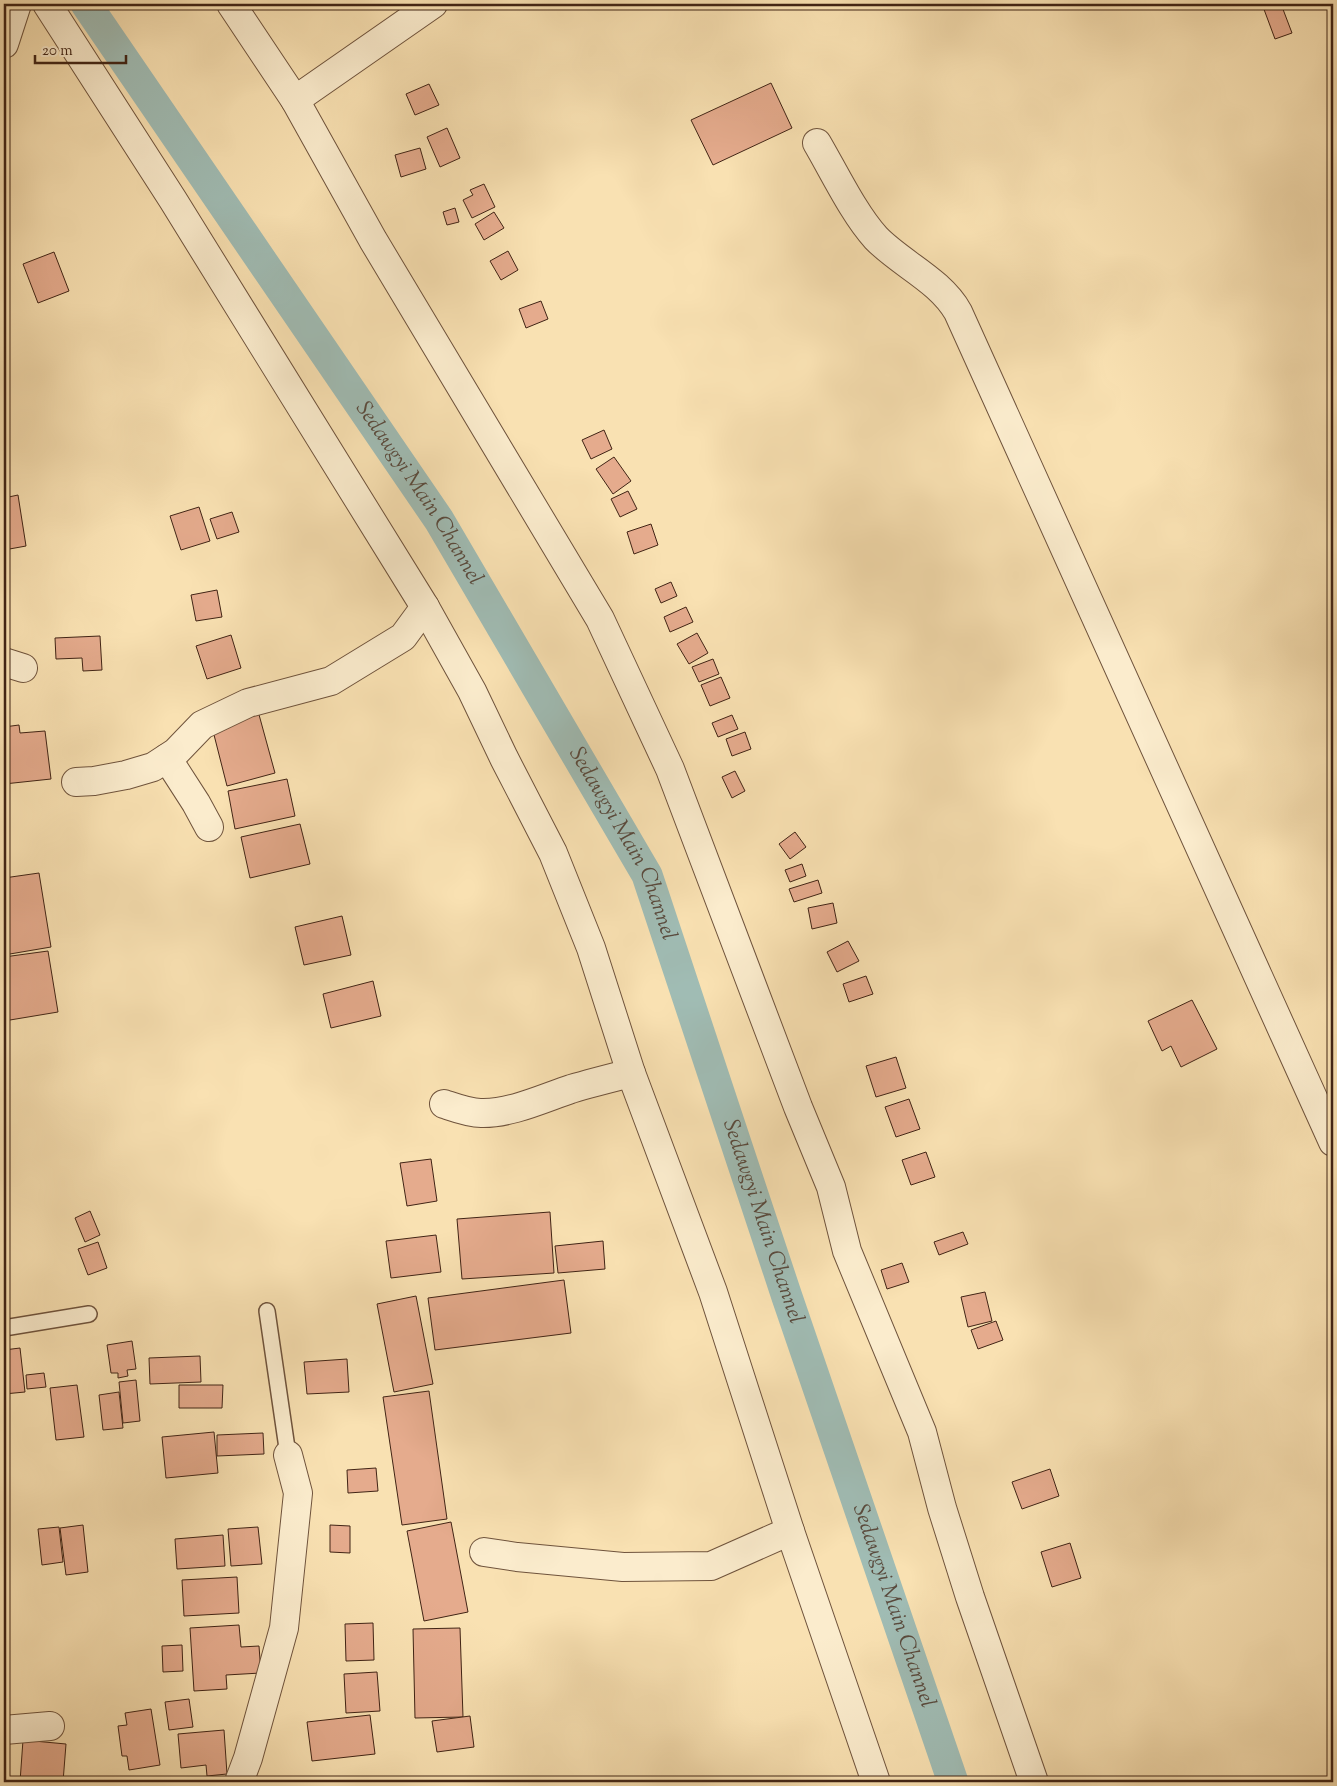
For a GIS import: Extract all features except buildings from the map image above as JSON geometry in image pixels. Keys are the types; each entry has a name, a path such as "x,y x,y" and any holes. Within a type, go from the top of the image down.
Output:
{"street":[{"path":"4,44 18,4"},
{"path":"47,4 173,200 425,607 472,690 504,758 553,853 591,948 631,1073 713,1292 790,1531 876,1782"},
{"path":"231,4 295,100 373,240 600,620 670,769 798,1107 831,1187 847,1251 922,1432 942,1508 970,1597 1034,1782"},
{"path":"295,100 433,4"},
{"path":"817,143 861,217 876,237 905,263 943,291 952,300 1333,1142"},
{"path":"76,782 94,781 126,775 153,767 167,758 202,725 248,703 331,682 403,637 425,607"},
{"path":"167,758 210,827"},
{"path":"444,1104 480,1113 491,1112 519,1106 574,1088 631,1073"},
{"path":"239,1782 248,1758 284,1628 298,1493 288,1455"},
{"path":"484,1552 623,1567 711,1566 790,1531"},
{"path":"4,1730 50,1726"}],"lane":[{"path":"267,1311 288,1455"},
{"path":"4,1328 89,1314"}],"waterway":[{"name":"Sedawgyi Main Channel","path":"86,4 439,520 647,875 787,1297 953,1782"}]}
